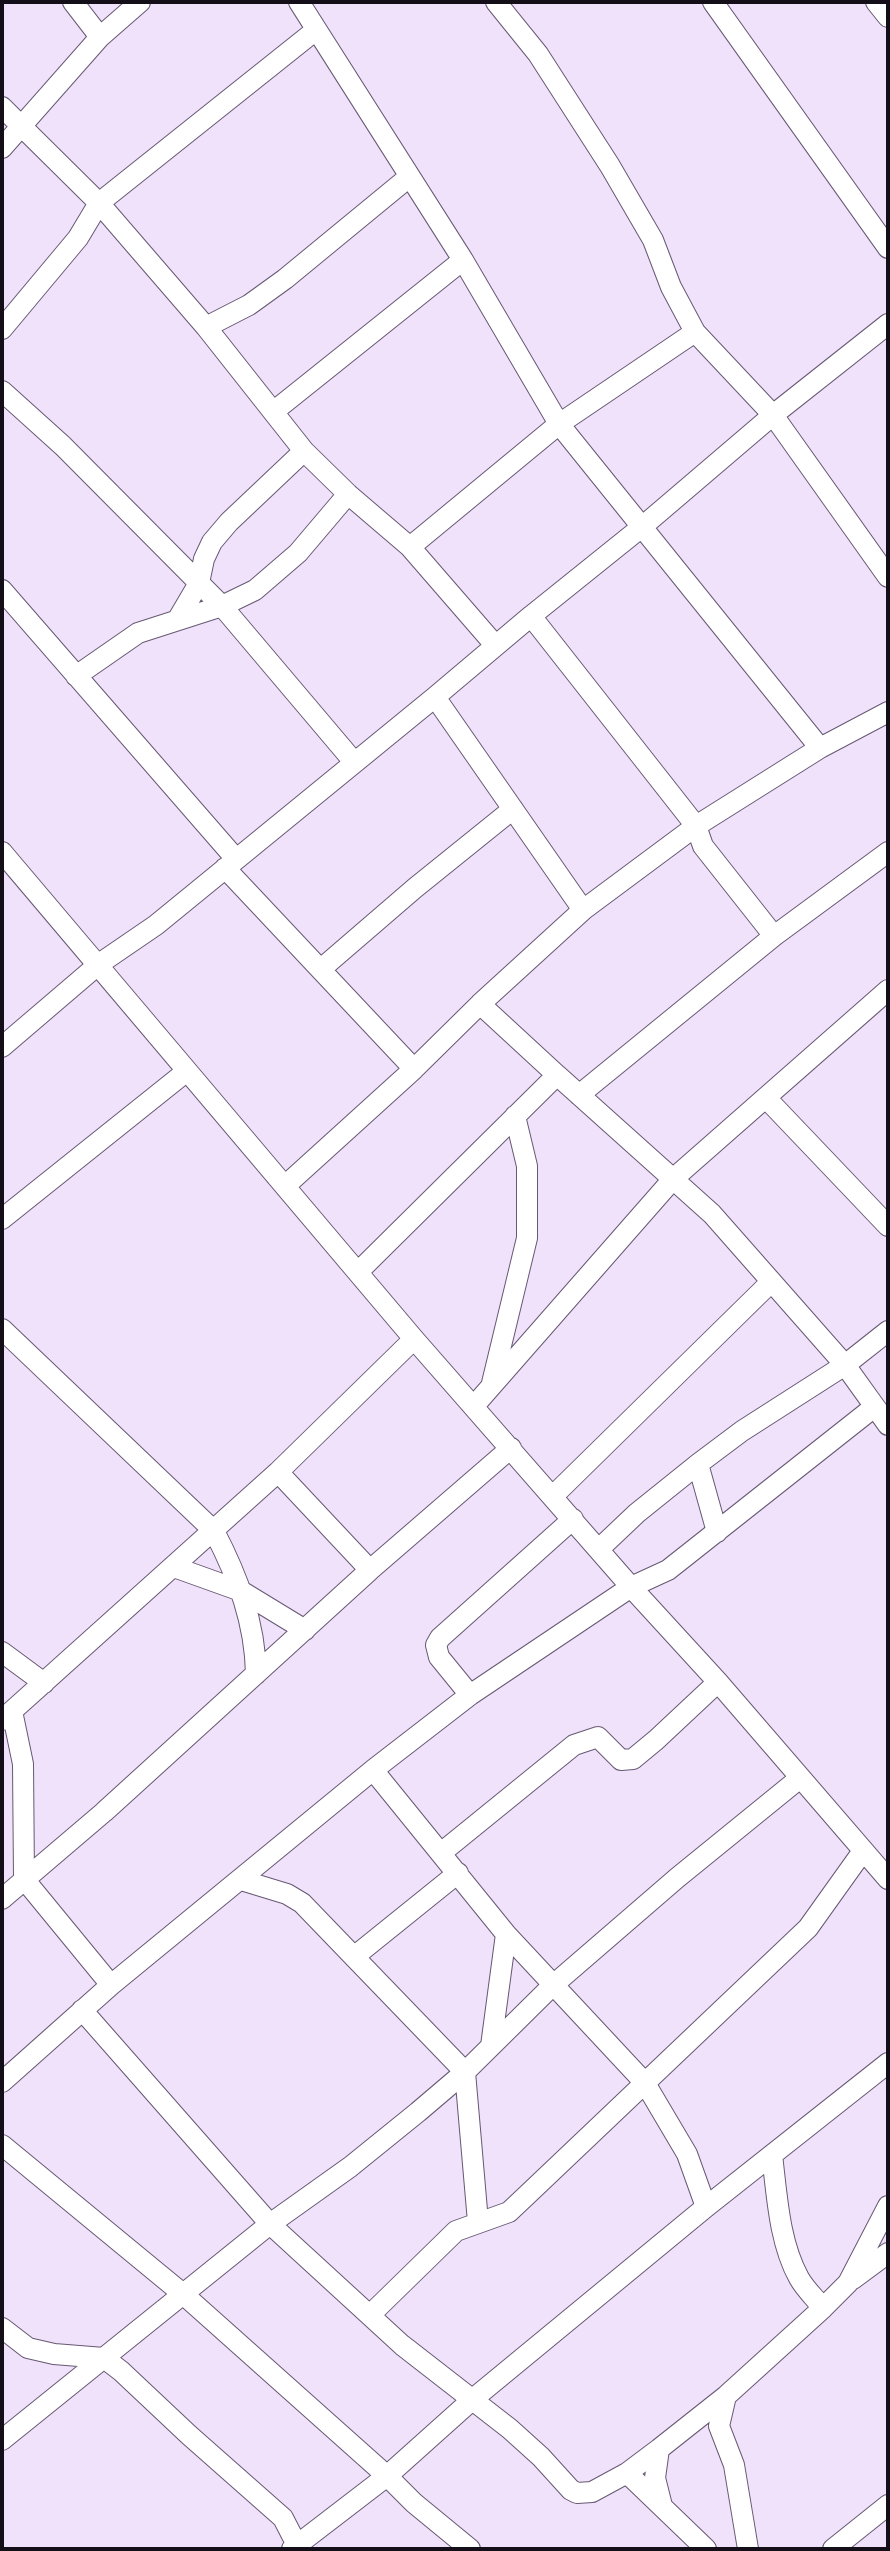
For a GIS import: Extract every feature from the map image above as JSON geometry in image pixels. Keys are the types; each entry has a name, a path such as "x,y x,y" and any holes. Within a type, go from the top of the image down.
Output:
{"street":[{"path":"73,2 100,37"},
{"path":"2,148 100,37 140,2"},
{"path":"299,2 463,260 559,424 820,748"},
{"path":"496,2 538,54 610,166 653,240 671,287 695,332 773,415 888,577"},
{"path":"713,2 888,248"},
{"path":"876,2 888,17"},
{"path":"2,329 78,238 99,203 316,30"},
{"path":"2,107 99,203 206,327 304,451 410,547 495,645"},
{"path":"206,327 249,305 285,279 409,177"},
{"path":"273,412 463,260"},
{"path":"2,1047 99,964 156,925 643,526 773,415 888,324"},
{"path":"410,547 559,424 695,332"},
{"path":"2,391 63,446 222,606 354,762"},
{"path":"179,617 199,583 204,559 212,542 304,451"},
{"path":"76,676 138,633 179,617 222,606 255,590 298,553 348,494"},
{"path":"2,590 230,864 321,969 414,1069"},
{"path":"531,616 696,826 703,846 774,936"},
{"path":"435,697 583,910"},
{"path":"285,1186 583,910 696,826 820,748 888,712"},
{"path":"321,969 513,809"},
{"path":"2,852 414,1339 888,1879"},
{"path":"579,1095 774,936 888,852"},
{"path":"480,1004 712,1214 845,1365 888,1425"},
{"path":"474,1406 673,1179 883,1004"},
{"path":"2,1219 187,1071"},
{"path":"358,1272 557,1075"},
{"path":"767,1099 888,1226"},
{"path":"490,1388 527,1238 527,1166 515,1116"},
{"path":"553,1496 771,1282"},
{"path":"2,1330 214,1531 241,1591 254,1635 256,1674"},
{"path":"599,1549 637,1513 698,1464 742,1431 845,1365 888,1331"},
{"path":"111,1985 24,1879 23,1764 7,1716 278,1472 414,1339"},
{"path":"2,2082 111,1985 373,1770 470,1695 631,1587 668,1570 873,1408"},
{"path":"2,1899 511,1448"},
{"path":"698,1464 717,1532"},
{"path":"278,1472 370,1570"},
{"path":"470,1695 439,1657 436,1645 440,1638 573,1519"},
{"path":"174,1567 241,1591 305,1630"},
{"path":"2,1652 44,1683"},
{"path":"441,1853 574,1745 598,1737 621,1760 633,1759 718,1682"},
{"path":"373,1770 506,1934 645,2083 687,2154 706,2207"},
{"path":"2,2440 270,2224 350,2167 465,2072 552,1986 677,1878 800,1778"},
{"path":"370,2315 456,2231 509,2212 808,1928 863,1851"},
{"path":"355,1956 458,1873"},
{"path":"241,1880 287,1894 302,1903 465,2072 478,2222"},
{"path":"491,2046 506,1934"},
{"path":"82,2010 270,2224 423,2363 520,2438 577,2493 592,2492 627,2473 659,2449 726,2396 848,2283 888,2253"},
{"path":"2,2328 28,2348 54,2354 104,2358 283,2518 296,2548 387,2476 473,2399 706,2207 888,2063"},
{"path":"2,2145 183,2294 414,2503 470,2549"},
{"path":"772,2155 779,2211 792,2264 801,2282 823,2308"},
{"path":"848,2283 888,2206"},
{"path":"726,2396 719,2426 734,2465 748,2549"},
{"path":"659,2449 655,2478 664,2510"},
{"path":"627,2473 706,2549"},
{"path":"833,2549 888,2505"}]}
